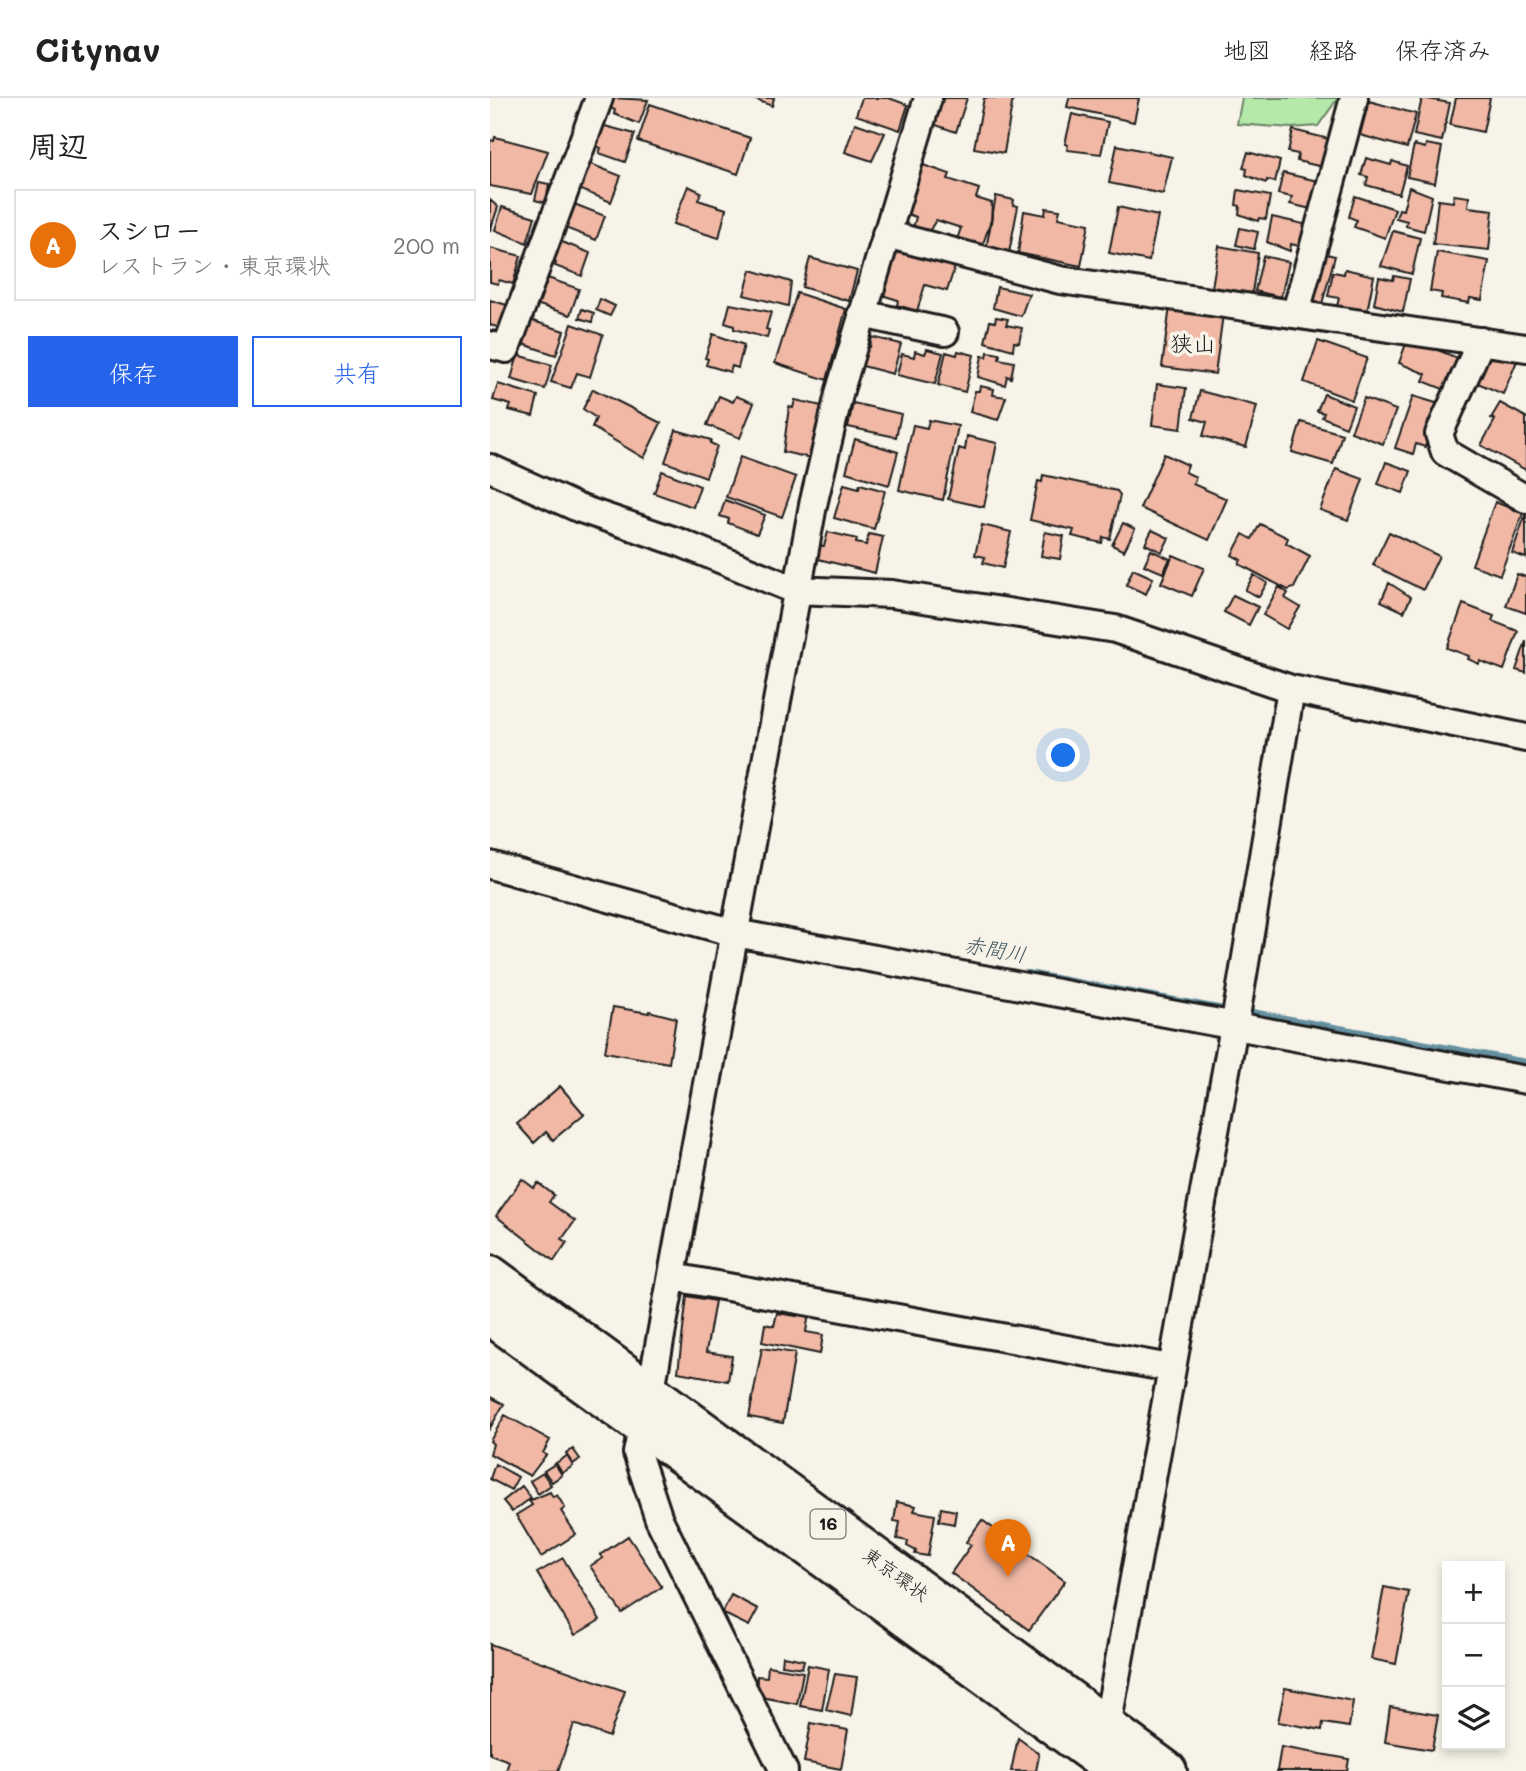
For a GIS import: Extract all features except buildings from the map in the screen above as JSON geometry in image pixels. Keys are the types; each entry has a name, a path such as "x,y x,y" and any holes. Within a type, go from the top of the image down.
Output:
{"highway":[{"name":"東京環状","path":"490,1275 646,1410 1117,1771"},
{"name":"東京環状","path":"490,1315 646,1410 1167,1771"}],"street":[{"path":"490,345 506,349 600,98"},
{"path":"784,1771 659,1519 637,1453 673,1277 795,590 840,390 928,98"},
{"path":"1296,312 1354,98"},
{"path":"886,234 1060,280 1296,312 1526,348"},
{"path":"862,314 945,332"},
{"path":"1480,341 1439,434 1440,444 1445,452 1526,499"},
{"path":"490,468 578,509 681,543 795,590 892,594 1115,629 1291,689 1526,738"},
{"path":"1107,1727 1234,1027 1291,689"},
{"path":"490,865 735,933 1526,1080"},
{"path":"673,1277 1170,1368"}],"green space":[{"path":"1242,98 1338,98 1318,126 1291,128 1237,124"}],"waterway":[{"name":"赤間川","path":"1028,974 1224,1010"},
{"name":"赤間川","path":"1252,1013 1526,1063"}],"place":[{"name":"スシロー","path":"1008,1577"}],"district":[{"name":"狭山","path":"1193,344"}]}
